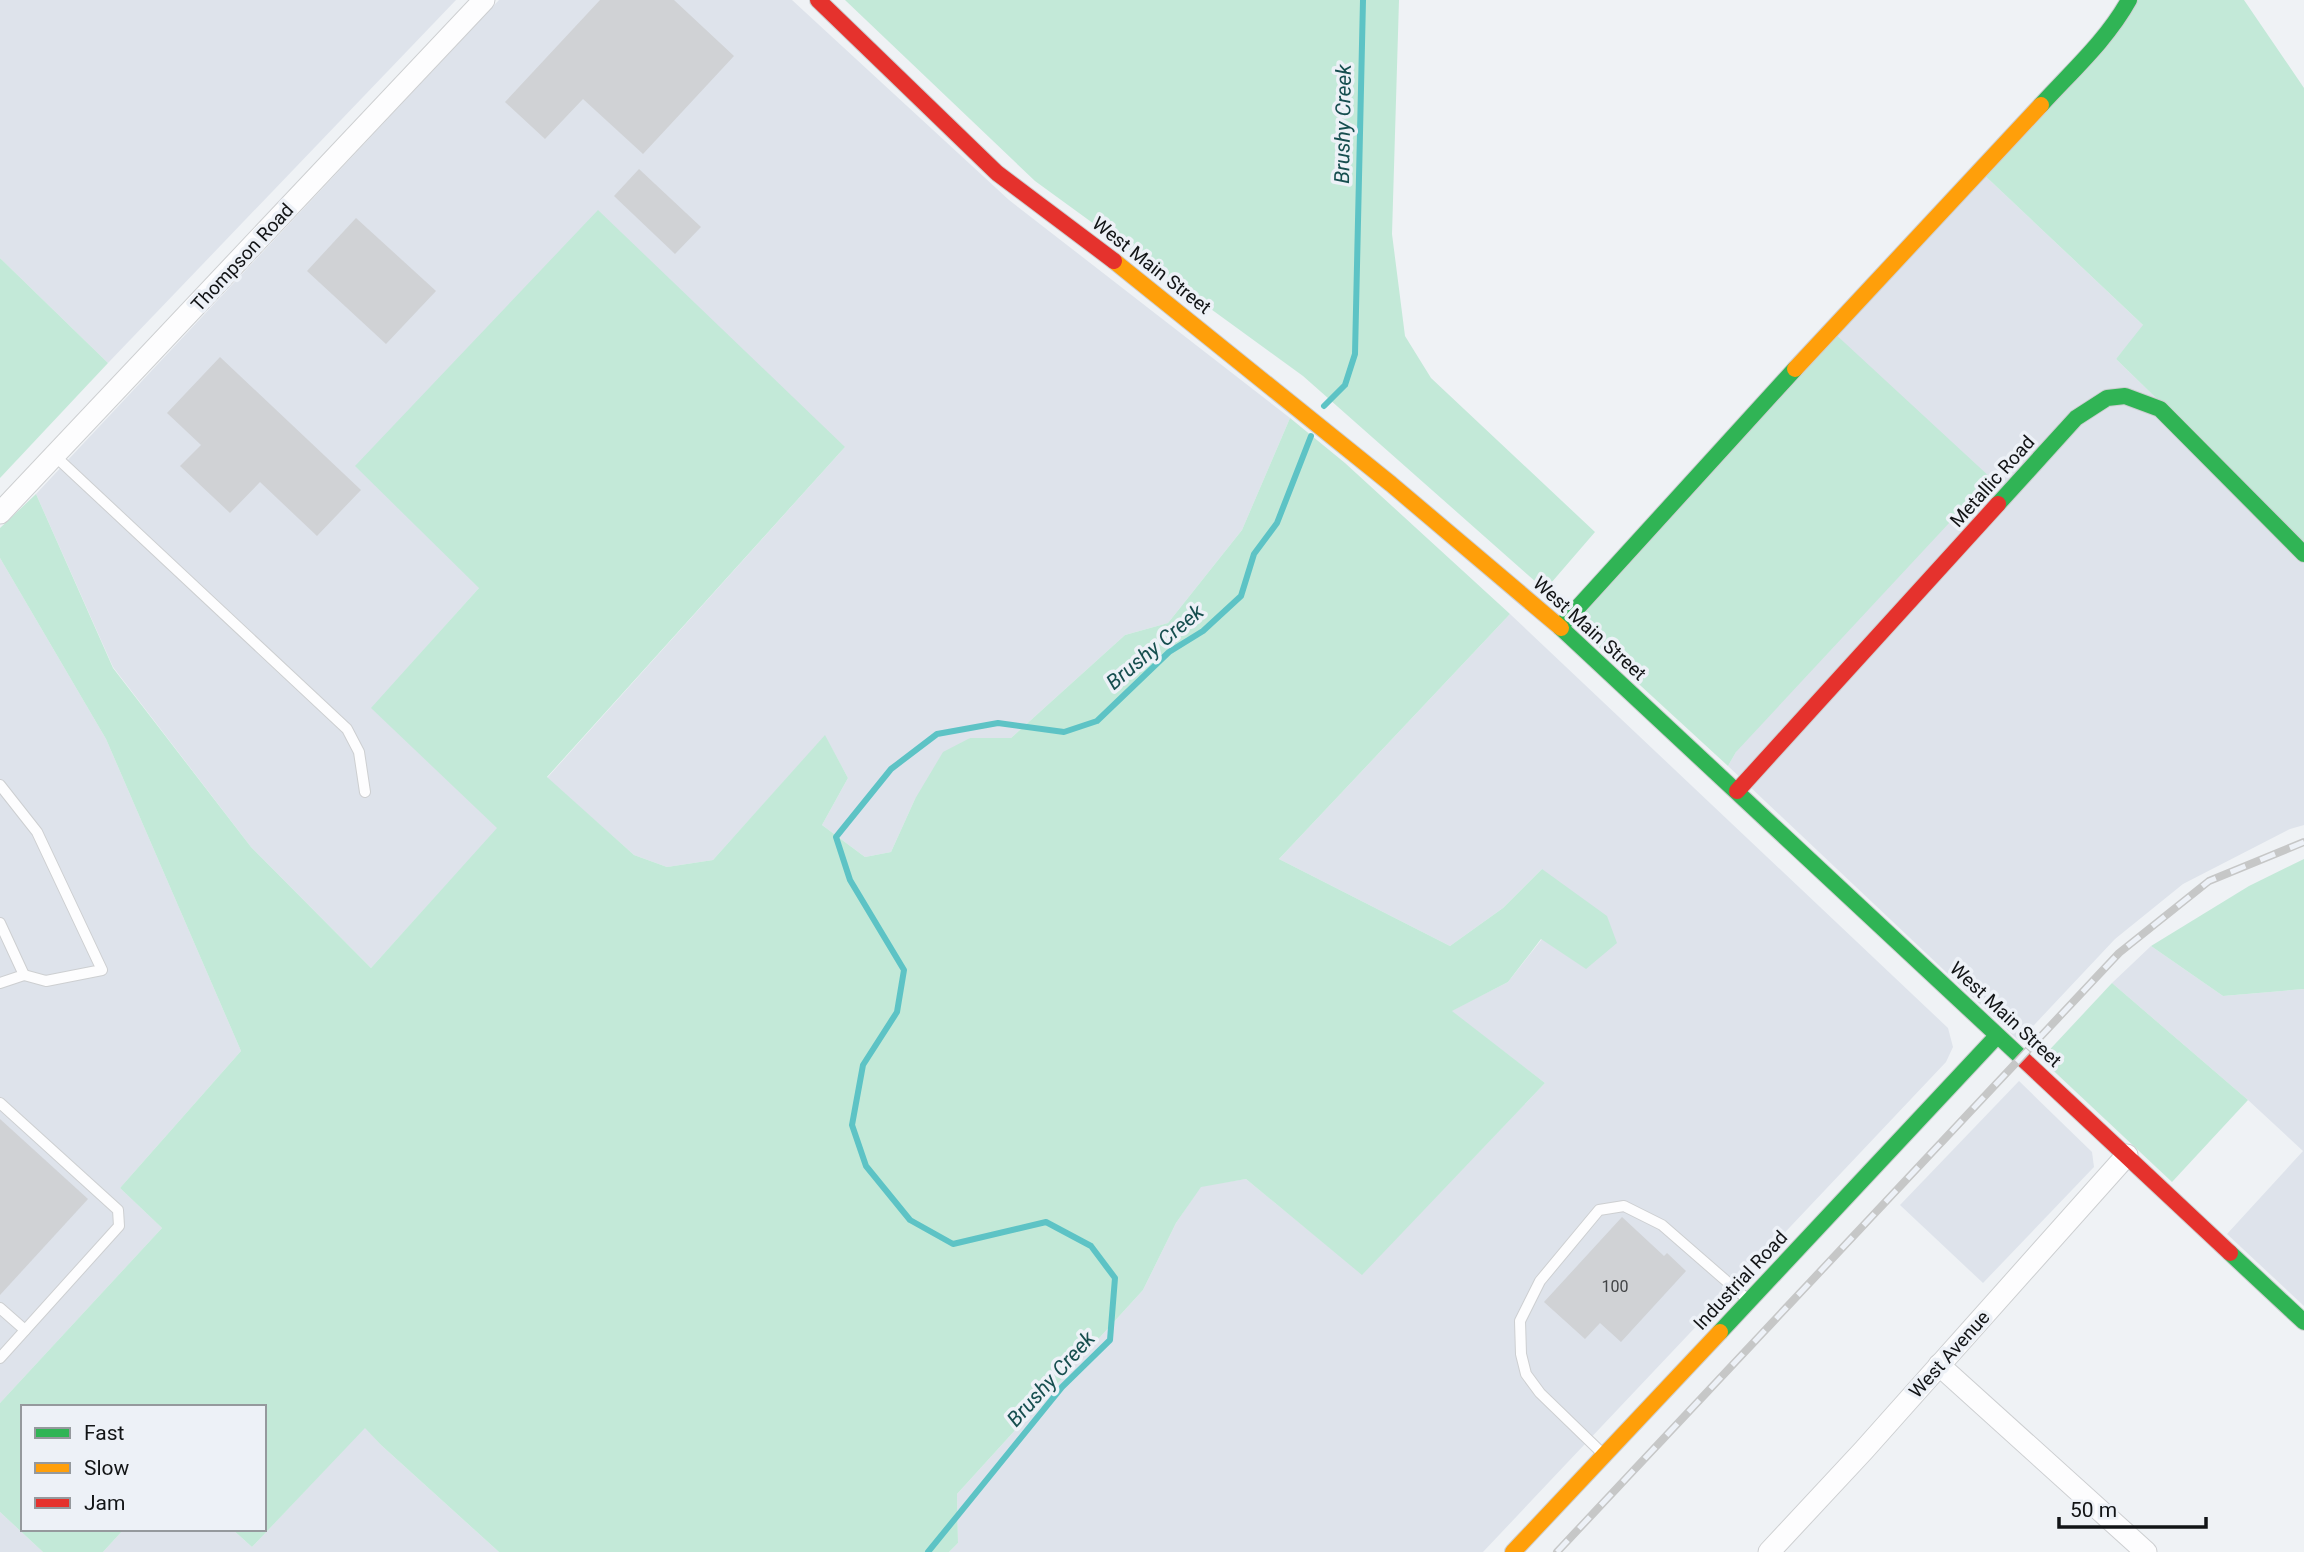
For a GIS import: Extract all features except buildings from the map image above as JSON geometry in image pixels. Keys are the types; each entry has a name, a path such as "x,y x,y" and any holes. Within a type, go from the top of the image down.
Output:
{"street":[{"name":"Thompson Road","path":"0,513 484,0"},
{"name":"West Main Street","path":"818,0 997,173 1160,296 1391,484 1560,627 2304,1322"},
{"path":"1560,627 1881,275 2092,50 2129,0"},
{"name":"Metallic Road","path":"1737,791 2076,418 2098,400 2119,394 2140,398 2160,409 2304,554"},
{"name":"Industrial Road","path":"1513,1552 1997,1036"},
{"name":"West Avenue","path":"1775,1550 2127,1155"},
{"path":"1939,1365 2146,1552"}],"lane":[{"path":"55,456 347,729 359,752 365,792"},
{"path":"0,785 37,832 102,970 46,981 24,975 0,983"},
{"path":"0,923 24,975"},
{"path":"0,1102 118,1210 120,1217 119,1226 0,1358"},
{"path":"1604,1455 1540,1393 1526,1374 1521,1354 1520,1321 1540,1281 1599,1210 1624,1206 1662,1225 1749,1301"},
{"path":"0,1308 25,1331"}],"shaded area":[{"path":"0,0 456,0 108,363 0,258"},
{"path":"499,0 792,0 1009,200 1290,418 1242,530 1168,623 1125,635 1011,738 970,738 915,799 891,852 865,857 822,825 848,778 825,736 713,860 667,867 634,855 547,778 845,447 479,588 372,708 498,828 371,968 251,847 113,667 36,494"},
{"path":"1980,171 2144,326 2116,359 2304,542 2304,825 2290,829 2183,884 2115,939 2019,1041 1728,766 1736,752 1832,331"},
{"path":"0,558 106,739 241,1051 120,1188 162,1228 0,1403"},
{"path":"1510,614 1948,1028 1953,1047 1946,1062 1483,1552 949,1552 958,1543 957,1494 1143,1290 1176,1223 1201,1186 1246,1179 1362,1274 1545,1083 1451,1011 1508,982 1542,939 1542,869 1503,908 1450,946 1279,859"},
{"path":"2151,946 2223,996 2304,989 2304,1306 2227,1234 2303,1151 2112,983"},
{"path":"2019,1081 2092,1152 2094,1167 1983,1283 1900,1205"},
{"path":"365,1427 381,1445 499,1552 103,1552 122,1531 234,1531 252,1547"},
{"path":"0,1512 43,1552 0,1552"}],"green space":[{"path":"845,0 1399,0 1392,234 1405,336 1431,378 1595,532 1545,590 1303,376 1035,181"},
{"path":"2130,0 2244,0 2304,88 2304,542 2116,359 2143,325 1980,171"},
{"path":"598,210 845,447 547,777 634,855 667,867 713,860 825,735 848,778 822,825 865,857 891,852 915,799 943,752 970,738 1011,738 1125,635 1168,623 1242,530 1290,418 1345,463 1510,614 1279,859 1450,946 1503,908 1542,869 1607,916 1617,943 1586,969 1541,939 1508,982 1452,1011 1545,1083 1362,1275 1246,1179 1201,1187 1176,1223 1143,1290 957,1494 958,1543 949,1552 499,1552 365,1428 252,1547 234,1531 266,1531 266,1405 21,1405 21,1531 122,1531 103,1552 43,1552 0,1512 0,1403 162,1228 120,1188 241,1051 106,739 0,558 0,528 36,494 113,668 251,847 371,968 497,828 371,708 479,588 355,466"},
{"path":"0,258 108,363 0,478"},
{"path":"1832,331 1991,478 1736,752 1728,766 1579,629 1576,606"},
{"path":"2304,859 2304,989 2223,996 2151,946 2249,886"},
{"path":"2112,983 2248,1100 2172,1182 2041,1059"}],"waterway":[{"name":"Brushy Creek","path":"1324,406 1345,385 1355,354 1363,0"},
{"name":"Brushy Creek","path":"928,1552 1062,1387 1110,1340 1115,1278 1091,1246 1046,1222 953,1244 910,1220 866,1166 852,1125 863,1065 897,1012 904,970 850,880 836,837 891,769 937,734 998,723 1064,732 1097,721 1169,652 1203,631 1241,596 1254,554 1277,523 1311,436"}],"railway":[{"path":"1557,1552 2119,953 2209,881 2304,842"}],"traffic: fast":[{"path":"2041,105 2099,42 2129,0"},
{"path":"1560,627 1795,369"},
{"path":"1998,504 2076,418 2107,398 2125,396 2160,409 2304,554"},
{"path":"1561,628 2024,1060"},
{"path":"1720,1332 1997,1036"},
{"path":"2230,1253 2304,1322"}],"traffic: slow":[{"path":"1795,369 2041,105"},
{"path":"1114,261 1391,484 1561,628"},
{"path":"1513,1552 1720,1332"}],"traffic: jam":[{"path":"818,0 997,173 1114,261"},
{"path":"1737,791 1998,504"},
{"path":"2024,1060 2230,1253"}]}
